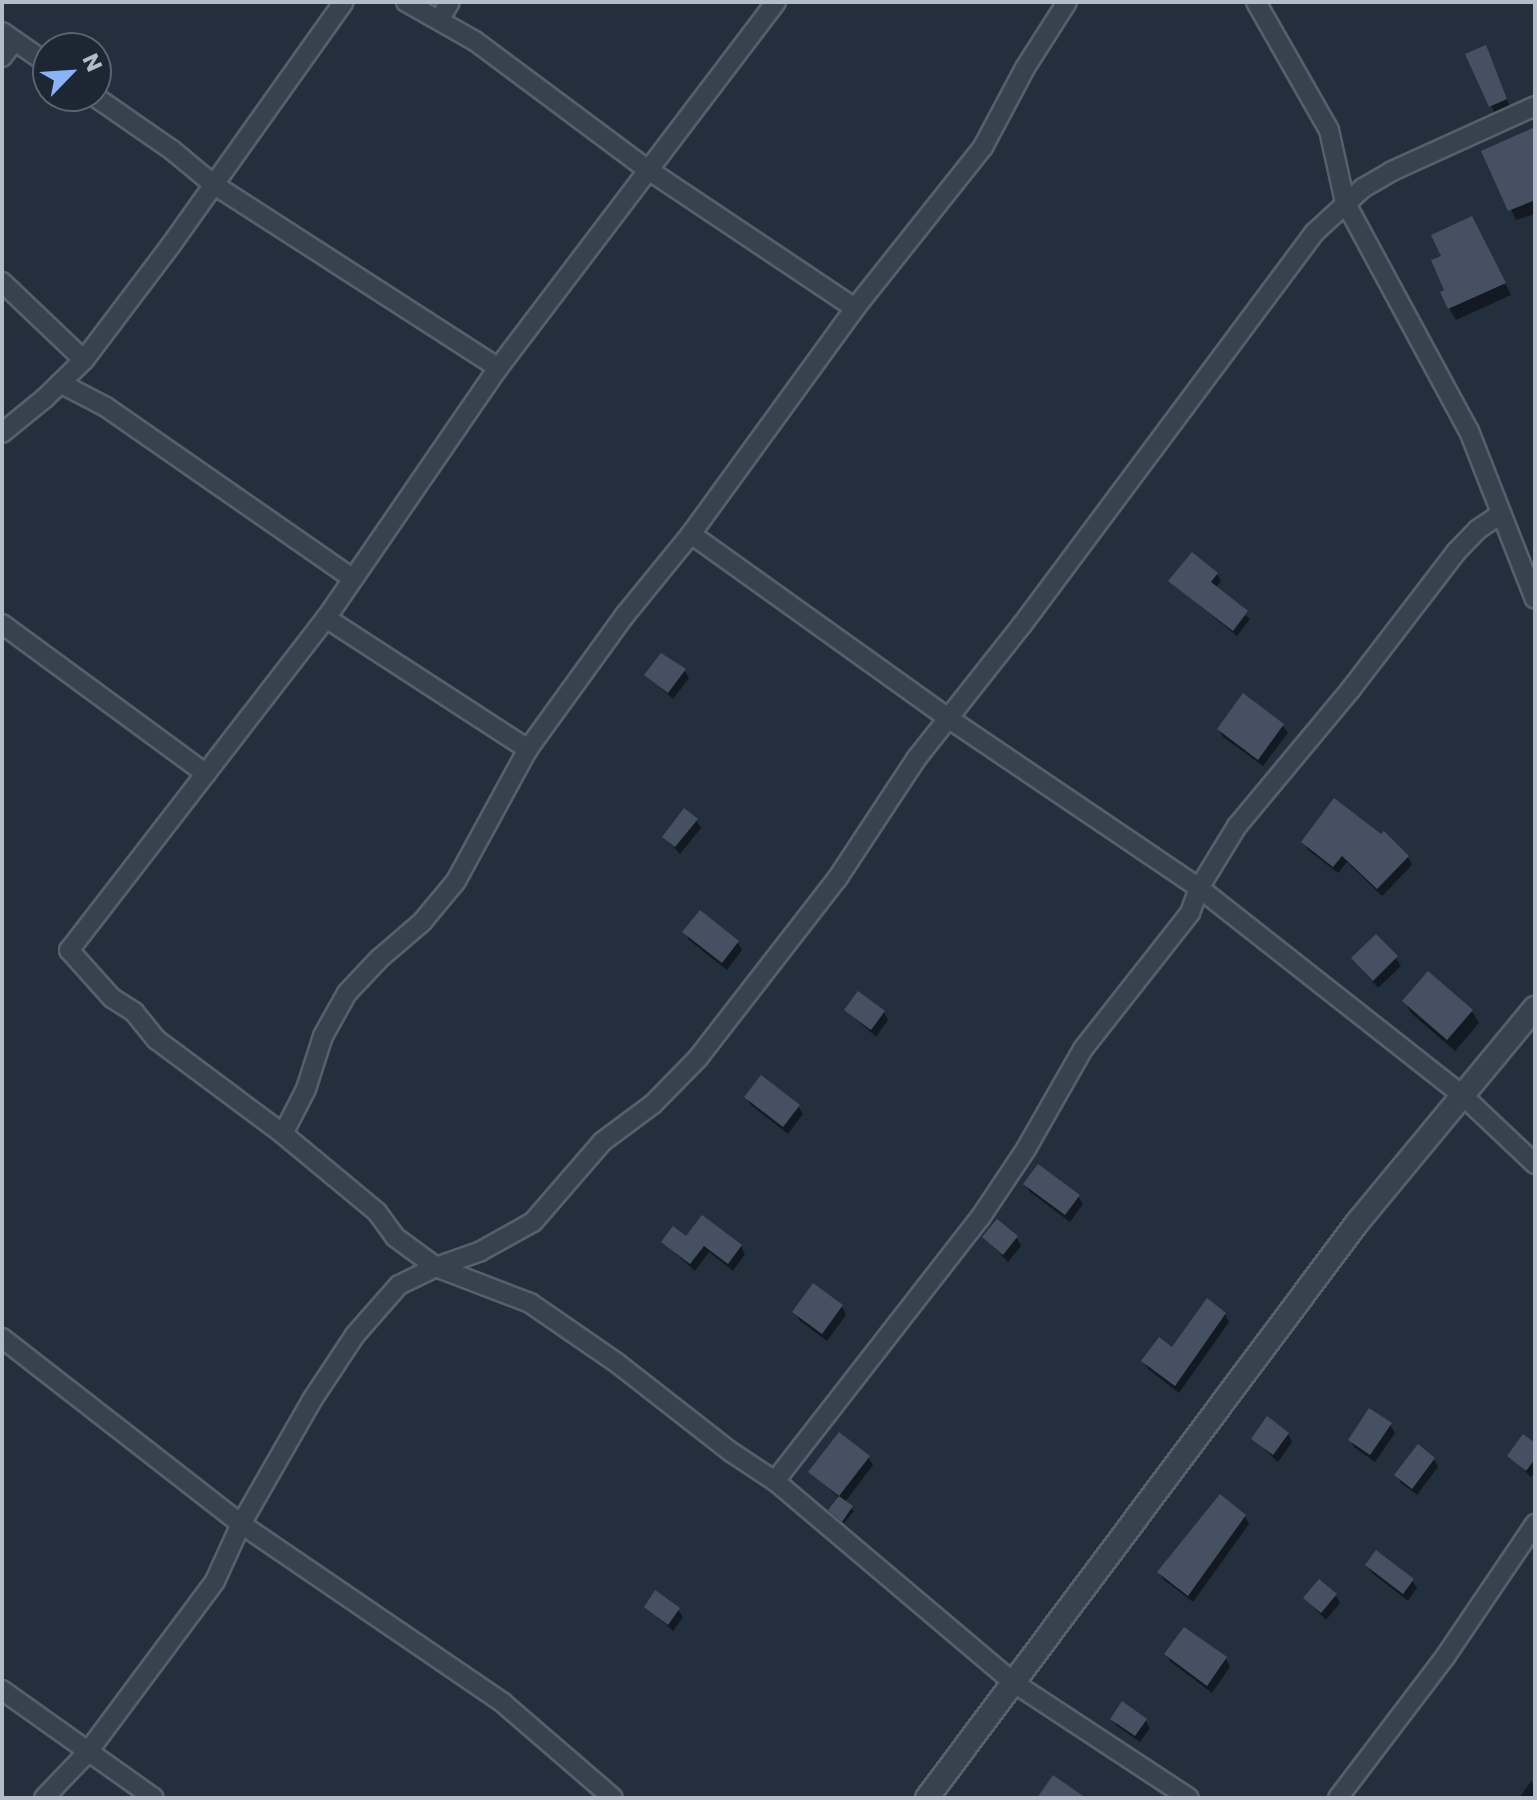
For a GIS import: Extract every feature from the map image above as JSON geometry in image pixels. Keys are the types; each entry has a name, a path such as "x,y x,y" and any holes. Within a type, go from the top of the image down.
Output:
{"street":[{"path":"2,433 84,360 344,2"},
{"path":"406,2 475,41 647,169 855,308"},
{"path":"439,20 450,2"},
{"path":"776,2 498,368 326,618 69,950 112,998 134,1012 157,1040 283,1134 377,1212 395,1237 436,1267 530,1303 617,1363 731,1452 775,1481 1014,1683 1189,1798"},
{"path":"283,1134 306,1089 323,1036 347,993 379,959 422,922 456,881 528,749 625,615 691,534 855,308 983,147 1025,68 1067,2"},
{"path":"1256,2 1329,130 1345,202 1469,431 1535,599"},
{"path":"2,57 8,36 32,53"},
{"path":"44,1798 87,1753 215,1581 241,1524 312,1400 355,1335 399,1285 436,1267 479,1252 533,1222 602,1142 677,1082 837,879 916,759 1022,625 1258,304 1314,233 1345,202 1392,171 1535,106"},
{"path":"112,108 172,150 213,184 498,368"},
{"path":"2,282 84,360"},
{"path":"60,383 106,407 352,578"},
{"path":"775,1481 980,1218 1026,1149 1083,1049 1158,958 1190,913 1199,888 1237,826 1380,653 1456,552 1477,530 1501,514"},
{"path":"691,534 948,718 1199,888 1461,1094 1504,1139 1535,1164"},
{"path":"326,618 528,749"},
{"path":"2,624 206,774"},
{"path":"927,1798 1289,1312 1461,1094 1535,1008"},
{"path":"2,1338 241,1524 503,1703 613,1798"},
{"path":"1338,1798 1445,1657 1535,1524"},
{"path":"2,1690 154,1798"}],"building":[{"path":"1486,45 1507,99 1489,107 1465,54"},
{"path":"1535,127 1535,200 1508,211 1481,151"},
{"path":"1472,216 1506,283 1448,309 1440,292 1444,290 1431,260 1441,256 1431,235"},
{"path":"1192,552 1218,573 1211,582 1248,611 1233,631 1168,581"},
{"path":"661,653 686,669 668,693 644,675"},
{"path":"1243,693 1284,724 1258,760 1217,729"},
{"path":"1334,798 1381,834 1384,831 1409,856 1377,889 1342,856 1333,867 1301,842"},
{"path":"684,808 698,819 675,847 662,837"},
{"path":"700,910 739,941 722,963 682,932"},
{"path":"1376,934 1398,956 1373,981 1351,958"},
{"path":"1428,971 1473,1010 1447,1040 1402,1001"},
{"path":"858,991 885,1011 871,1030 844,1010"},
{"path":"761,1075 800,1105 783,1127 744,1097"},
{"path":"1038,1164 1080,1195 1065,1215 1023,1184"},
{"path":"702,1215 742,1245 728,1264 704,1246 690,1264 661,1242 673,1226 686,1236"},
{"path":"997,1219 1018,1236 1003,1255 982,1237"},
{"path":"813,1283 843,1305 822,1334 792,1312"},
{"path":"1207,1298 1226,1313 1175,1386 1141,1361 1159,1337 1172,1347"},
{"path":"1369,1408 1392,1423 1370,1455 1348,1440"},
{"path":"1267,1416 1289,1433 1273,1455 1251,1439"},
{"path":"839,1432 870,1456 839,1496 808,1472"},
{"path":"1523,1434 1535,1443 1535,1459 1526,1471 1507,1456"},
{"path":"1418,1444 1435,1458 1412,1489 1394,1475"},
{"path":"1220,1494 1246,1515 1188,1596 1157,1572"},
{"path":"839,1496 853,1506 842,1522 828,1510"},
{"path":"1376,1550 1414,1579 1403,1594 1365,1565"},
{"path":"1319,1579 1337,1594 1321,1613 1303,1598"},
{"path":"655,1590 680,1608 668,1625 644,1607"},
{"path":"1184,1627 1227,1657 1207,1686 1164,1654"},
{"path":"1122,1701 1147,1719 1135,1736 1110,1719"},
{"path":"1053,1775 1086,1798 1037,1798"}]}
